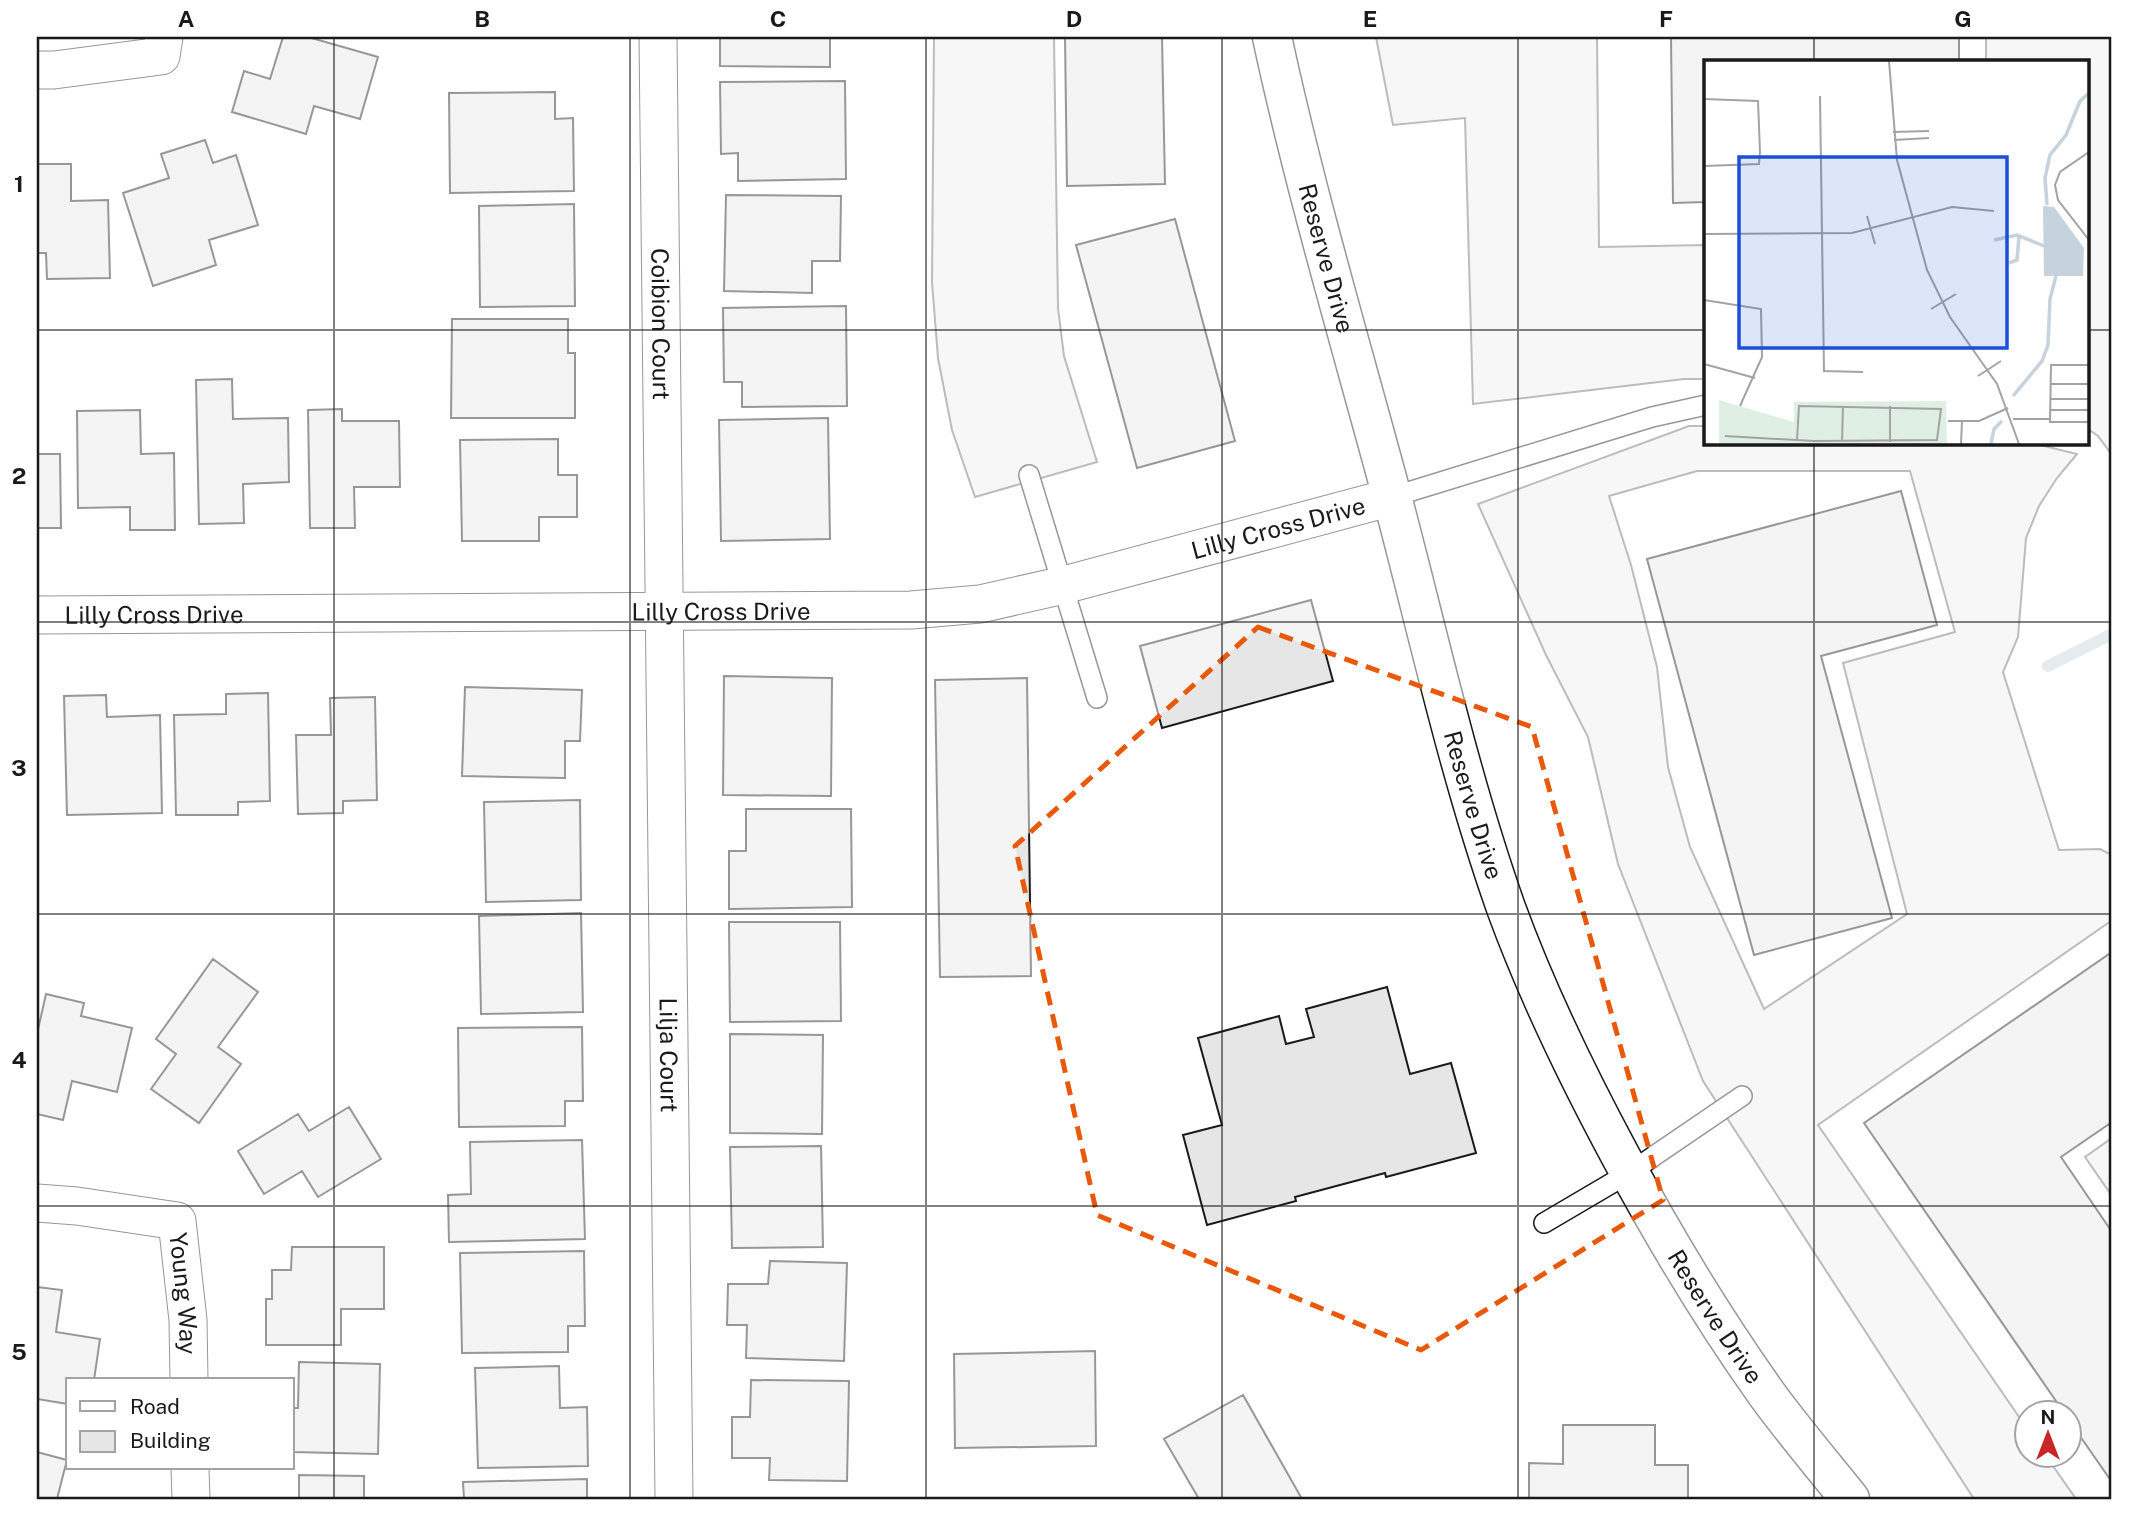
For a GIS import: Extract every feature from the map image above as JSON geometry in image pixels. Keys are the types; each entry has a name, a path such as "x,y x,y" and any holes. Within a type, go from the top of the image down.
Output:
{"street":[{"path":"37,70 161,56 164,37"},
{"name":"Coibion Court","path":"658,37 664,611"},
{"name":"Reserve Drive","path":"1272,37 1298,153 1447,711 1484,842 1507,911 1561,1040 1659,1228 1765,1391 1850,1499"},
{"name":"Lilly Cross Drive","path":"37,615 911,610 980,604 1063,585 1392,498"},
{"name":"Lilja Court","path":"664,611 674,1499"},
{"name":"Young Way","path":"37,1203 77,1206 177,1221 188,1320 189,1378"},
{"path":"190,1470 191,1499"}],"lane":[{"path":"1392,498 1652,417 1704,405"},
{"path":"1029,475 1097,698"},
{"path":"1544,1223 1629,1172 1742,1096"}],"highlighted area":[{"path":"1258,627 1532,727 1663,1200 1421,1350 1097,1215 1015,846"}],"shaded area":[{"path":"934,37 1054,37 1058,308 1064,356 1097,462 975,497 952,430 938,358 932,282"},
{"path":"1376,37 1597,37 1599,247 1704,245 1704,379 1684,379 1473,404 1465,118 1393,125"},
{"path":"1986,37 2112,37 2112,455 2098,436 2090,430 2090,60 1986,60"},
{"path":"1689,426 1704,426 1704,444 2036,444 2077,454 2039,506 2026,538 2018,637 2003,672 2059,850 2100,849 2112,855 2112,922 1818,1125 2012,1407 2012,1470 2056,1470 2076,1499 1974,1499 1703,1081 1618,864 1588,737 1546,655 1478,504","holes":["1697,471 1910,471 1955,632 1843,663 1907,914 1764,1009 1690,847 1668,767 1657,667 1631,565 1609,496"]},
{"path":"2112,1138 2112,1196 2085,1157"}],"building":[{"path":"283,37 308,37 378,57 360,119 314,106 306,134 232,112 244,71 270,79"},
{"path":"720,37 830,37 830,67 720,66"},
{"path":"1065,37 1162,37 1165,184 1067,186"},
{"path":"1671,37 1959,37 1959,60 1704,60 1704,202 1673,203"},
{"path":"845,81 846,179 738,181 738,153 721,154 720,82"},
{"path":"555,92 555,119 573,118 574,191 450,193 449,93"},
{"path":"205,140 213,163 236,155 258,225 209,240 216,265 153,286 123,193 169,178 161,154"},
{"path":"37,164 71,164 71,201 108,200 110,278 47,279 46,253 37,253"},
{"path":"726,195 841,196 840,261 812,261 812,293 724,291"},
{"path":"574,204 575,306 480,307 479,206"},
{"path":"1175,219 1235,441 1137,468 1076,245"},
{"path":"846,306 847,406 742,407 742,382 724,382 723,308"},
{"path":"452,319 568,319 568,353 575,353 575,418 451,418"},
{"path":"232,379 233,419 288,418 289,482 243,484 244,523 199,524 196,380"},
{"path":"342,409 342,421 399,421 400,487 354,487 355,528 310,528 308,410"},
{"path":"140,410 141,454 174,453 175,530 130,530 130,507 78,508 77,411"},
{"path":"828,418 830,539 721,541 719,420"},
{"path":"558,439 558,475 577,475 577,517 539,517 539,541 462,541 460,440"},
{"path":"37,454 60,454 61,528 37,528"},
{"path":"1901,491 1937,625 1821,656 1892,918 1754,955 1647,559"},
{"path":"1311,600 1333,681 1162,728 1140,646"},
{"path":"724,676 832,678 831,796 723,795"},
{"path":"1027,678 1031,976 940,977 935,680"},
{"path":"465,687 582,690 580,741 565,741 565,778 462,776"},
{"path":"268,693 270,801 238,802 238,815 176,815 174,715 226,714 226,694"},
{"path":"106,695 107,717 160,715 162,813 67,815 64,696"},
{"path":"375,697 377,800 343,801 343,813 298,814 296,735 331,735 330,698"},
{"path":"580,800 581,900 486,902 484,802"},
{"path":"746,809 851,809 852,907 729,909 729,851 746,851"},
{"path":"581,913 583,1012 481,1014 479,916"},
{"path":"729,922 840,922 841,1021 730,1022"},
{"path":"2112,952 2112,1122 2061,1157 2112,1232 2112,1482 2082,1439 2082,1400 2055,1400 1864,1123"},
{"path":"213,959 258,992 218,1047 241,1064 199,1123 151,1089 176,1054 156,1039"},
{"path":"1387,987 1410,1074 1451,1063 1476,1153 1295,1197 1296,1201 1207,1225 1183,1135 1222,1125 1198,1038 1279,1016 1286,1044 1314,1037 1306,1009"},
{"path":"46,994 84,1003 81,1016 132,1028 117,1092 72,1081 63,1120 37,1114 37,1034"},
{"path":"582,1027 583,1101 565,1101 565,1126 459,1127 458,1028"},
{"path":"730,1034 823,1035 822,1134 730,1133"},
{"path":"349,1107 381,1159 318,1197 302,1171 264,1194 238,1151 298,1114 309,1131"},
{"path":"582,1140 585,1239 449,1242 448,1195 471,1194 470,1142"},
{"path":"821,1146 823,1247 732,1248 730,1147"},
{"path":"292,1247 384,1247 384,1309 341,1309 341,1345 266,1345 266,1299 272,1299 272,1270 291,1270"},
{"path":"584,1251 585,1326 568,1326 568,1352 462,1353 460,1253"},
{"path":"770,1261 847,1263 844,1361 746,1358 747,1325 727,1325 728,1284 768,1284"},
{"path":"37,1287 62,1290 56,1332 100,1339 94,1378 66,1378 66,1404 37,1399"},
{"path":"1095,1351 1096,1446 955,1448 954,1354"},
{"path":"299,1362 380,1364 378,1454 294,1452 294,1408 298,1408"},
{"path":"559,1366 560,1408 587,1407 588,1466 478,1468 475,1368"},
{"path":"751,1380 849,1381 847,1481 769,1480 770,1458 732,1458 732,1417 750,1417"},
{"path":"1243,1395 1302,1499 1199,1499 1164,1439"},
{"path":"1563,1425 1655,1425 1655,1465 1688,1465 1688,1499 1529,1499 1529,1463 1563,1464"},
{"path":"37,1452 66,1460 57,1499 37,1499"},
{"path":"299,1475 364,1476 364,1499 299,1499"},
{"path":"587,1479 587,1499 464,1499 463,1482"}],"waterway":[{"path":"2048,666 2112,634"}]}
